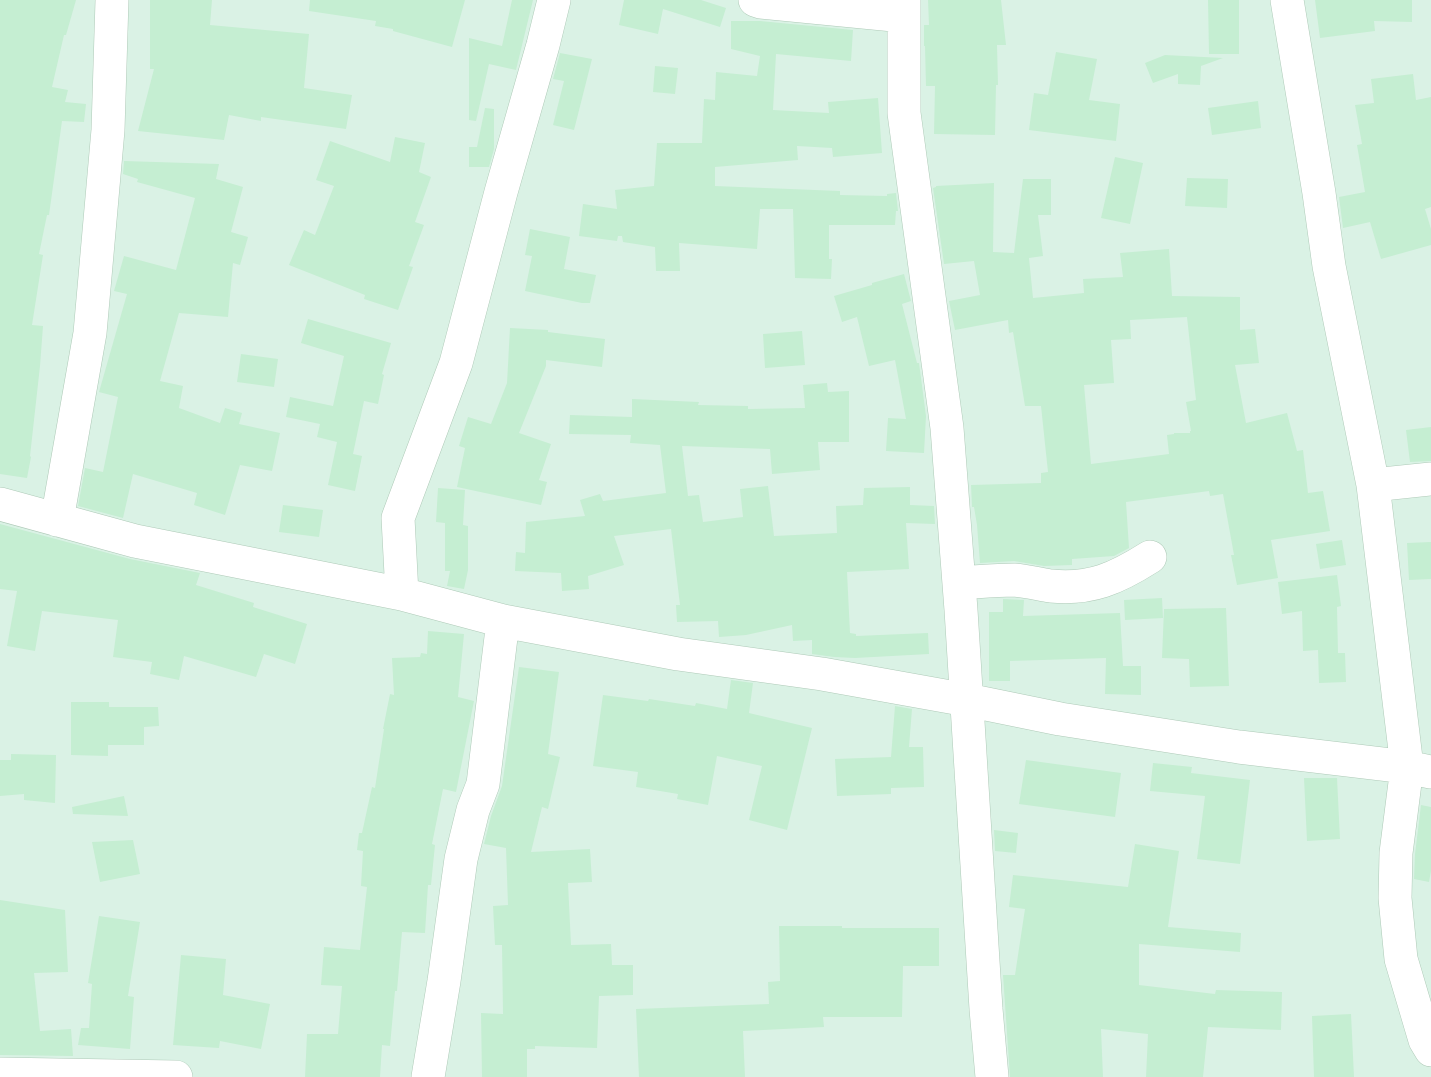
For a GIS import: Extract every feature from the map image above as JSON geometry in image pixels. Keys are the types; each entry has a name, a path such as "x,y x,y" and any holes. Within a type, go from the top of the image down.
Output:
{"street":[{"path":"57,519 90,333 108,130 112,0"},
{"path":"402,594 398,518 456,363 554,0"},
{"path":"755,0 904,8 904,113 947,428 992,1077"},
{"path":"1287,0 1329,266 1373,484 1419,769 1396,853 1395,898 1401,959 1425,1040 1431,1050"},
{"path":"1373,484 1431,478"},
{"path":"0,504 135,541 402,594 503,621 678,654 822,674 1060,719 1239,747 1419,769"},
{"path":"959,583 1015,580 1053,586 1084,585 1106,581 1150,557"},
{"path":"429,1077 461,859 473,810 483,784 503,621"},
{"path":"0,1074 176,1077"}],"shaded area":[{"path":"0,0 1431,0 1431,1077 0,1077"}],"building":[{"path":"0,0 76,0 66,35 64,35 52,87 68,90 65,102 86,104 84,122 62,121 49,215 47,215 39,254 43,255 32,325 43,326 27,478 0,474"},
{"path":"150,0 212,0 210,25 309,34 304,88 352,95 346,129 261,117 261,121 229,115 224,140 138,131 154,69 150,69"},
{"path":"310,0 465,0 452,47 393,31 393,29 375,26 376,21 309,11"},
{"path":"512,0 533,0 516,70 489,64 476,121 469,120 469,38 502,46"},
{"path":"624,0 701,0 726,8 720,27 663,9 658,34 619,25"},
{"path":"928,0 1001,0 1006,45 997,45 998,85 996,85 995,135 934,134 935,86 926,86 924,46 924,25 929,25"},
{"path":"1208,0 1239,0 1239,54 1209,54"},
{"path":"1315,0 1412,0 1412,22 1374,21 1375,31 1320,38"},
{"path":"731,21 760,21 853,30 851,61 776,54 773,110 829,113 828,102 878,98 882,153 833,157 832,148 797,146 798,160 715,167 715,186 840,191 840,195 887,196 887,194 896,193 898,211 896,211 895,225 829,225 831,279 795,278 793,209 760,209 757,249 679,243 680,271 656,271 655,247 623,242 622,236 618,236 617,241 579,236 583,204 617,209 615,190 654,186 657,143 702,143 704,99 715,100 716,72 757,76 760,56 731,49"},
{"path":"1056,52 1097,59 1089,100 1120,104 1116,141 1029,130 1034,93 1048,95"},
{"path":"560,53 592,59 574,130 553,125 564,81 553,79"},
{"path":"1165,55 1223,58 1201,66 1200,85 1178,84 1178,74 1153,83 1145,63"},
{"path":"655,66 678,68 675,94 653,92"},
{"path":"1413,74 1416,100 1431,97 1431,207 1425,209 1431,229 1431,245 1381,259 1370,222 1343,228 1339,197 1365,192 1357,145 1362,144 1355,105 1374,103 1371,79"},
{"path":"1258,101 1261,128 1212,135 1208,108"},
{"path":"485,108 494,109 494,149 489,167 469,167 469,147 477,147"},
{"path":"395,137 425,143 419,172 431,177 415,222 424,225 409,266 413,267 398,310 364,299 365,295 289,265 304,230 315,235 334,186 316,180 330,141 390,162"},
{"path":"1115,157 1143,163 1130,224 1101,218"},
{"path":"124,161 219,164 216,179 243,187 231,232 248,237 240,265 233,263 228,317 179,313 160,381 183,386 179,408 220,423 225,408 242,413 239,424 280,433 272,471 240,465 225,515 194,505 197,493 133,474 123,518 78,506 85,468 103,472 118,397 99,392 127,294 114,291 124,256 176,270 195,198 137,182 138,179 123,174"},
{"path":"1187,178 1228,179 1227,208 1185,206"},
{"path":"1023,179 1051,179 1051,215 1038,215 1043,256 1029,258 1033,298 1084,293 1083,279 1123,277 1120,253 1169,249 1172,296 1240,297 1240,330 1255,329 1259,363 1235,365 1246,423 1287,413 1297,451 1303,450 1308,493 1323,491 1330,531 1271,540 1278,578 1237,585 1223,494 1210,496 1209,491 1126,502 1129,548 1114,556 1072,559 1072,565 1044,566 1014,561 980,563 971,485 1041,483 1041,473 1048,472 1041,406 1025,406 1013,332 1009,333 1008,320 955,330 949,301 980,295 974,261 944,264 933,188 994,183 993,252 1014,253","holes":["1187,317 1196,400 1186,402 1190,433 1167,435 1169,454 1091,464 1084,385 1114,383 1111,340 1131,339 1130,320"]},
{"path":"530,229 570,237 564,269 596,275 590,303 525,291 532,256 525,255"},
{"path":"904,274 911,301 902,304 917,363 919,363 926,416 924,453 886,451 888,418 906,419 895,360 869,366 857,317 842,322 834,296"},
{"path":"308,319 391,343 382,374 384,375 378,404 364,401 353,454 362,456 355,491 328,485 337,442 317,437 320,424 286,417 290,397 333,406 344,356 301,343"},
{"path":"510,328 548,330 548,332 605,339 602,367 546,360 546,366 519,433 551,444 539,480 547,482 541,505 457,487 465,448 459,446 468,417 491,424 507,383"},
{"path":"802,331 805,365 765,368 763,334"},
{"path":"241,354 278,359 274,387 237,382"},
{"path":"827,383 828,392 849,391 849,442 818,442 820,470 772,474 770,449 682,446 688,496 699,495 703,522 743,517 740,489 768,486 774,536 837,533 836,506 863,505 864,488 910,487 910,505 934,506 935,524 906,523 909,569 847,572 850,633 856,636 928,633 929,654 834,657 812,654 812,640 793,641 792,625 746,635 719,637 718,621 677,622 676,605 680,605 671,529 614,536 624,565 588,576 589,589 562,591 561,573 515,571 516,552 525,553 526,522 585,516 580,500 600,494 603,501 666,493 660,445 630,443 631,435 569,434 570,415 632,417 632,399 699,402 698,405 748,406 748,409 805,408 803,385"},
{"path":"1431,427 1431,461 1410,462 1406,430"},
{"path":"438,488 465,490 463,525 468,526 468,570 464,589 447,586 450,571 445,571 445,523 436,522"},
{"path":"283,505 323,510 319,537 279,532"},
{"path":"0,524 130,559 200,573 196,585 254,603 253,607 307,624 295,664 264,654 256,677 184,656 179,680 150,674 152,662 113,657 118,620 42,611 35,651 7,646 17,591 0,589"},
{"path":"1342,540 1346,565 1320,569 1316,544"},
{"path":"1431,542 1431,579 1409,580 1407,543"},
{"path":"1337,575 1341,606 1337,607 1338,653 1345,653 1346,682 1319,683 1318,650 1303,651 1302,611 1282,614 1278,582"},
{"path":"1162,598 1163,618 1125,620 1124,600"},
{"path":"1003,599 1024,600 1023,616 1120,613 1123,666 1141,666 1141,695 1105,694 1106,658 1010,661 1010,681 989,681 989,612 1003,612"},
{"path":"1226,608 1229,686 1190,687 1189,659 1162,658 1164,609"},
{"path":"428,631 464,634 458,697 474,701 456,792 443,789 432,844 435,845 431,885 428,885 425,933 402,932 390,1046 382,1045 380,1077 305,1077 307,1034 338,1034 342,986 321,985 324,947 360,950 367,887 361,886 363,851 357,850 359,833 362,833 372,787 375,788 390,694 394,695 392,658 420,657 421,653 427,654"},
{"path":"519,667 559,672 548,754 560,757 548,809 542,807 531,852 590,849 592,882 568,883 571,945 611,944 612,965 633,965 633,995 599,996 597,1048 535,1046 535,1049 527,1049 527,1077 482,1077 481,1013 503,1014 502,945 495,945 493,906 508,905 506,848 484,844 502,786"},
{"path":"731,680 753,683 749,713 812,728 787,830 749,820 762,766 717,756 708,805 677,799 678,794 636,787 638,772 593,766 603,695 695,706 696,703 727,709"},
{"path":"71,702 109,702 109,707 158,707 159,726 144,727 144,745 108,745 108,756 71,755"},
{"path":"895,706 912,709 909,747 923,747 924,787 891,788 891,794 837,796 835,759 891,757"},
{"path":"11,754 56,755 55,803 24,800 24,794 0,796 0,760 11,760"},
{"path":"1026,760 1121,773 1115,817 1019,804"},
{"path":"1153,763 1192,767 1191,773 1250,780 1240,864 1197,859 1205,796 1150,791"},
{"path":"1304,778 1337,778 1340,839 1307,841"},
{"path":"124,796 128,816 73,814 72,807"},
{"path":"1421,805 1431,807 1429,882 1414,879"},
{"path":"994,830 1018,833 1016,853 995,851"},
{"path":"133,840 140,874 100,882 92,842"},
{"path":"1135,844 1179,851 1168,927 1241,933 1240,952 1139,944 1139,985 1215,994 1216,990 1282,992 1281,1030 1208,1027 1203,1077 1146,1077 1148,1034 1101,1029 1103,1077 1010,1077 1003,975 1015,975 1025,909 1009,907 1013,875 1128,887"},
{"path":"0,900 65,910 68,972 34,973 40,1031 71,1029 73,1056 0,1055"},
{"path":"99,916 140,922 128,996 134,997 130,1049 78,1045 81,1028 89,1028 92,984 88,983"},
{"path":"779,926 939,928 939,966 903,966 902,1017 823,1017 824,1027 743,1031 745,1077 639,1077 636,1009 769,1004 768,982 780,981"},
{"path":"181,955 226,959 223,995 270,1004 261,1049 220,1041 219,1048 173,1045"},
{"path":"1351,1014 1354,1077 1314,1077 1312,1016"}]}
